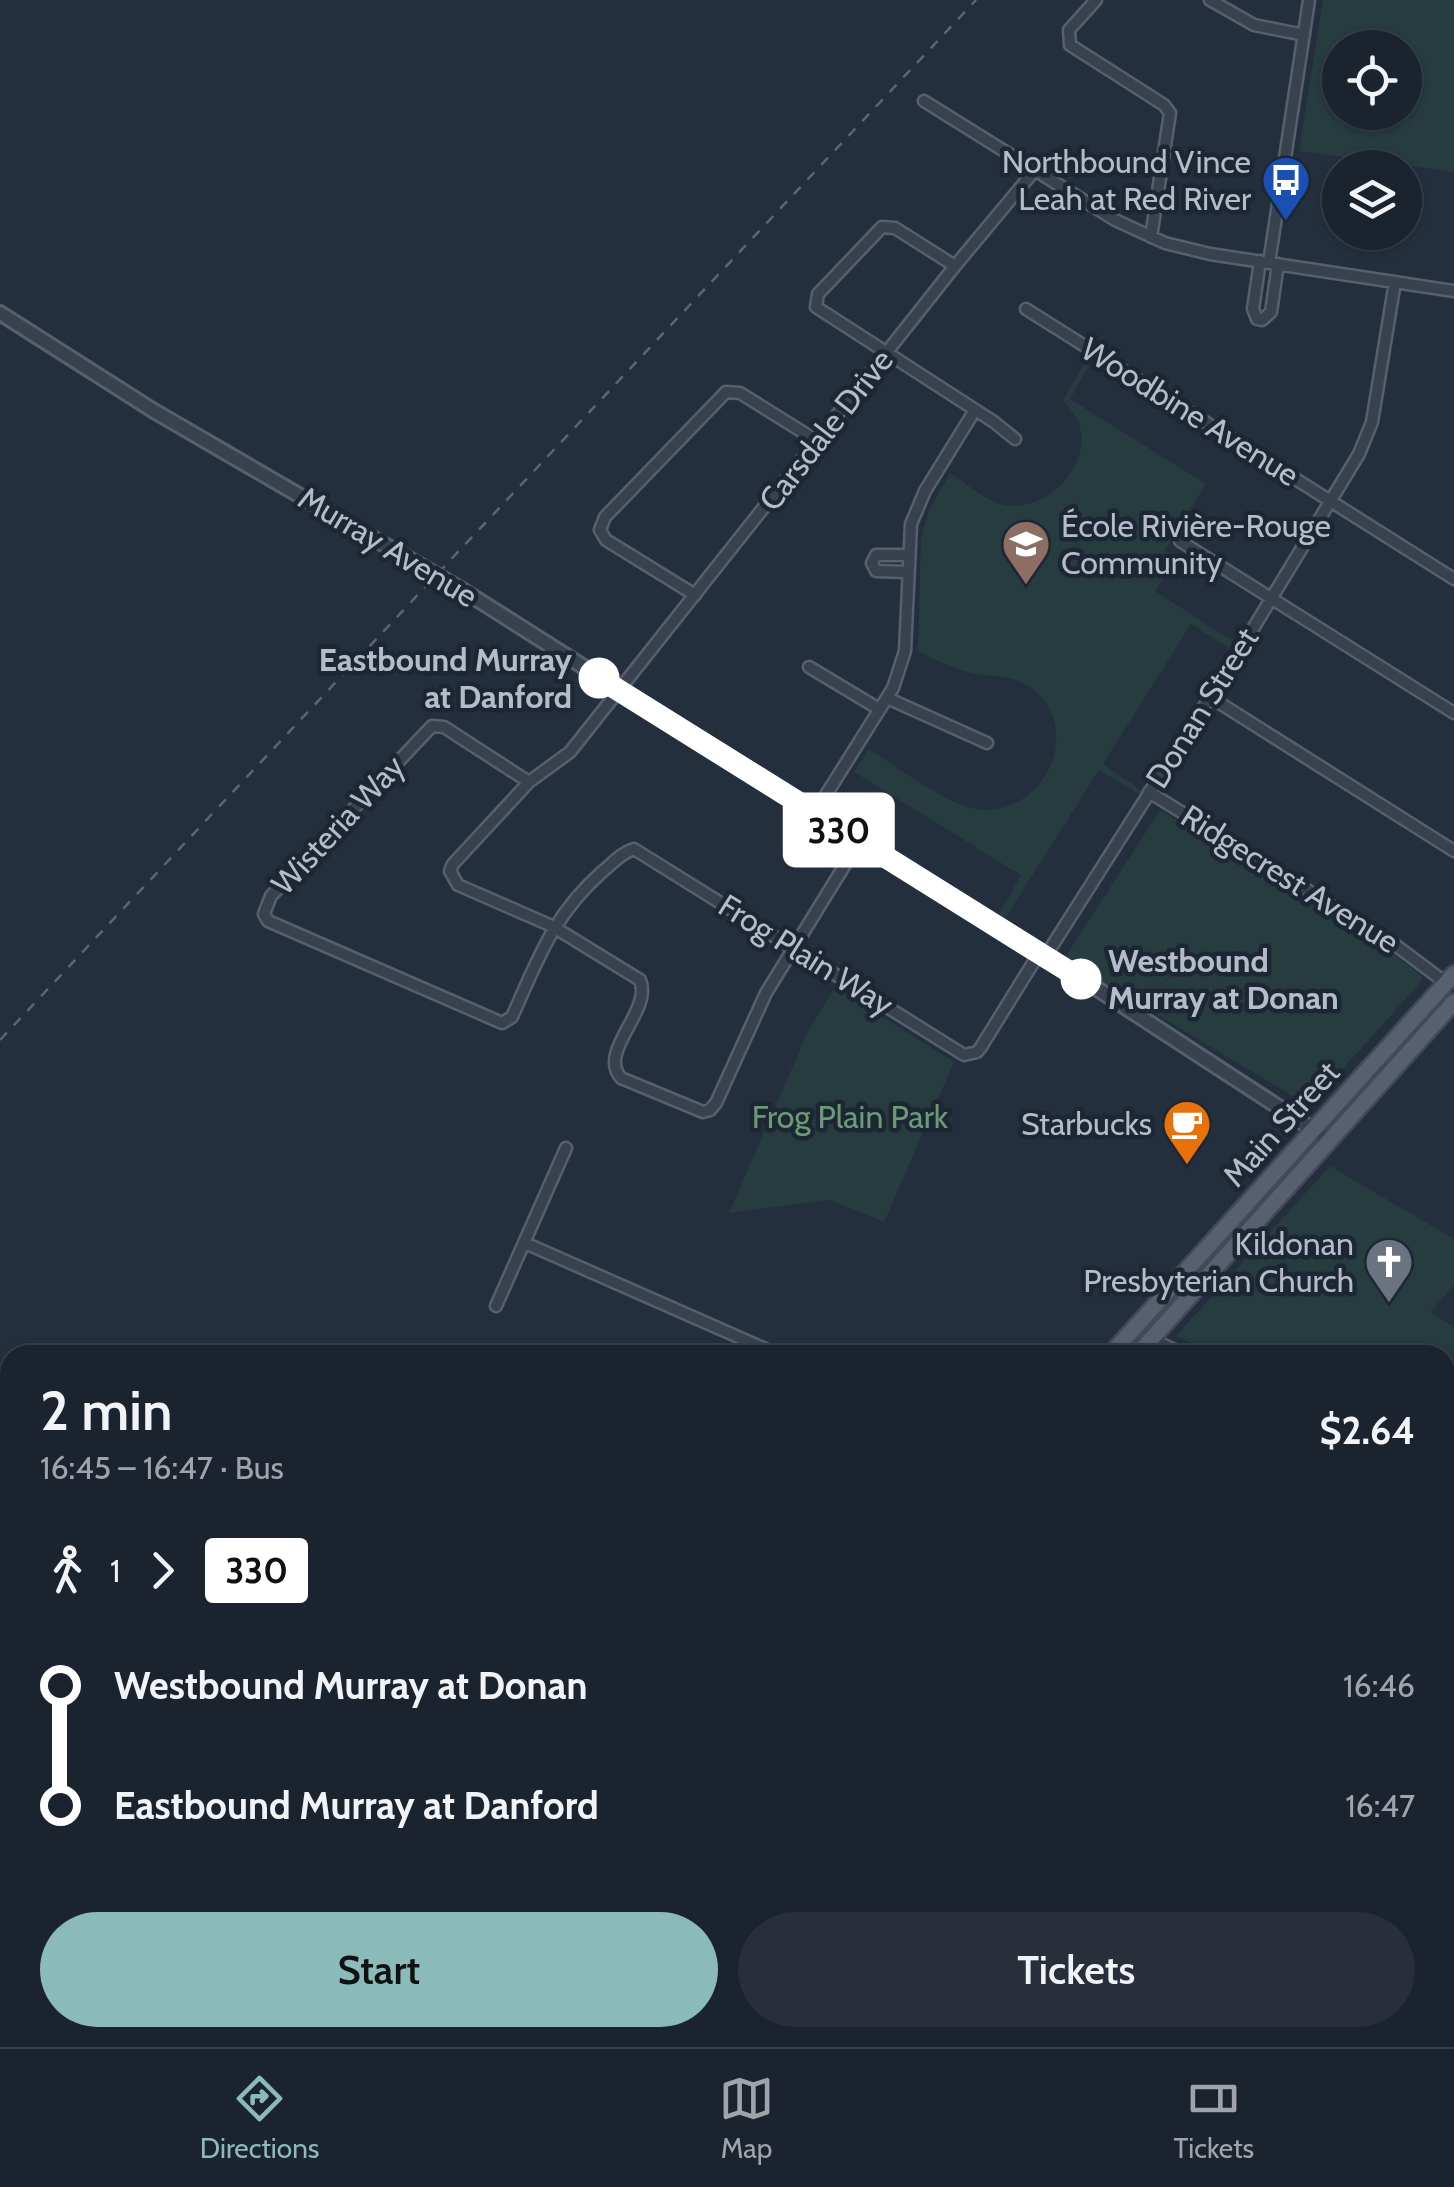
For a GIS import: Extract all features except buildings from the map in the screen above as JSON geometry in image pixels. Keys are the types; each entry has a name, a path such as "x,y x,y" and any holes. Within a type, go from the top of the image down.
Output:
{"main road":[{"name":"Main Street","path":"1119,1345 1452,981"},
{"name":"Main Street","path":"1145,1345 1329,1140 1446,1017 1454,1002"}],"street":[{"path":"1096,0 1069,30 1070,45 1164,105 1170,113 1151,236"},
{"path":"1210,0 1254,25 1304,35"},
{"path":"1269,262 1271,312 1262,320 1254,314 1254,308 1269,262 1310,0"},
{"path":"924,100 1116,220 1182,248 1454,291"},
{"name":"Carsdale Drive","path":"552,926 458,885 450,871 452,864 530,782 570,752 1035,170"},
{"path":"955,266 895,228 882,227 816,300 820,312 976,410 1015,439"},
{"name":"Donan Street","path":"1042,956 1210,697 1359,454 1372,422 1395,282"},
{"name":"Woodbine Avenue","path":"1026,309 1454,579"},
{"name":"Murray Avenue","path":"0,313 154,411 464,592 1329,1140"},
{"path":"695,595 606,540 600,530 604,517 726,392 740,393 817,441"},
{"path":"814,814 887,698 905,651 908,555 916,508 976,410"},
{"path":"1180,542 1454,712"},
{"path":"908,555 876,555 872,563 876,571 908,572"},
{"path":"809,667 879,709"},
{"path":"1210,697 1454,851"},
{"path":"887,698 986,743"},
{"name":"Wisteria Way","path":"530,782 444,726 432,726 271,896 264,914 272,925 502,1023 512,1017 552,926"},
{"name":"Ridgecrest Avenue","path":"1149,792 1452,981"},
{"path":"552,926 640,980 642,996 614,1059 616,1072 621,1078 703,1112 716,1103 766,993 859,842"},
{"name":"Frog Plain Way","path":"552,926 583,888 634,849 964,1054 977,1052 1042,956"},
{"path":"496,1306 566,1148"},
{"path":"525,1243 756,1345"},
{"path":"1151,1339 1164,1345"}],"green space":[{"path":"1323,0 1454,0 1454,172 1422,168 1422,150 1322,150 1322,154 1299,151"},
{"path":"1090,355 1094,357 1070,399 1206,484 1165,550 1176,557 1155,591 1240,646 1236,652 1191,624 1103,764 1147,794 1145,798 1099,770 1002,923 996,919 1021,875 854,772 869,749 940,795 984,810 1006,807 1024,798 1050,766 1056,746 1055,726 1048,707 1034,690 1010,678 962,670 918,651 921,537 930,508 950,473 991,500 1014,506 1031,503 1062,484 1080,453 1081,436 1076,416 1063,400"},
{"path":"1160,810 1390,951 1422,976 1420,983 1309,1106 1064,959"},
{"name":"Frog Plain Park","path":"835,987 954,1062 884,1222 830,1200 729,1213 809,1029"},
{"path":"1330,1166 1454,1239 1454,1286 1430,1312 1454,1327 1454,1345 1196,1345 1176,1336"}],"railway":[{"path":"0,1040 976,0"}],"bus line":[{"name":"330","path":"599,678 1081,979"}],"place":[{"name":"Northbound Vince Leah at Red River","path":"1286,222"},
{"name":"École Rivière-Rouge Community","path":"1026,586"},
{"name":"Eastbound Murray at Danford","path":"599,678"},
{"name":"Westbound Murray at Donan","path":"1081,979"},
{"name":"Starbucks","path":"1187,1166"},
{"name":"Kildonan Presbyterian Church","path":"1389,1304"}]}
